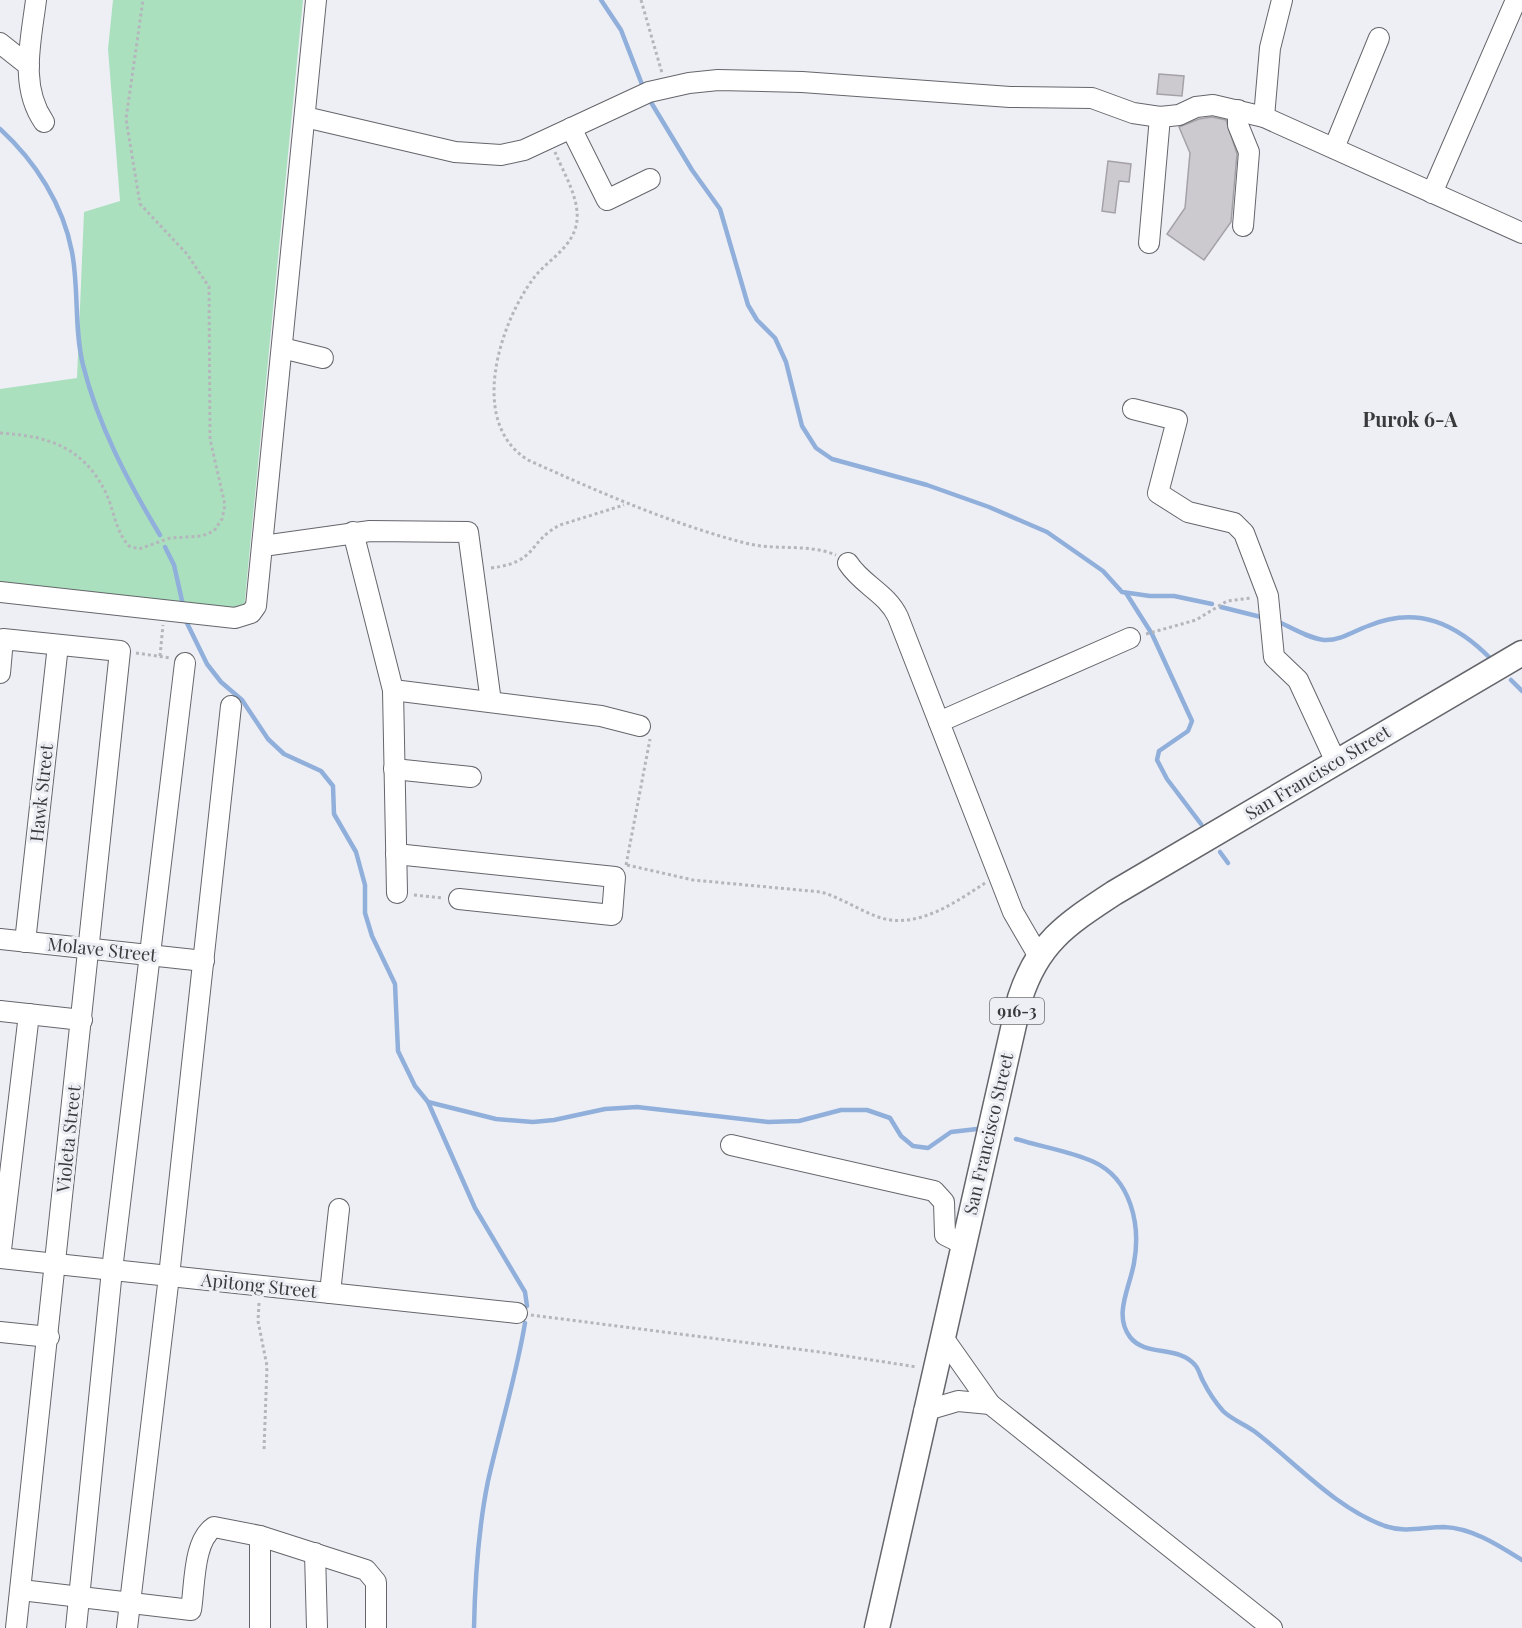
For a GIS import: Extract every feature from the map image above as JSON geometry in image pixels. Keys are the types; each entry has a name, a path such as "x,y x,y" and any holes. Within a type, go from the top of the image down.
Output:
{"main road":[{"name":"San Francisco Street","path":"877,1628 924,1411 1020,998 1028,973 1038,955 1054,935 1114,893 1522,653"}],"street":[{"path":"36,0 28,66 31,98 44,122"},
{"path":"0,592 235,618 251,613 259,594 316,0"},
{"path":"1264,117 1270,48 1282,0"},
{"path":"1432,193 1516,0"},
{"path":"1334,148 1379,38"},
{"path":"0,43 28,66"},
{"path":"305,117 478,155 513,153 549,140 632,98 666,88 718,80 1104,101 1133,113 1160,117 1179,115 1205,105 1239,110 1264,117 1522,233"},
{"path":"1239,110 1238,125 1249,152 1243,226"},
{"path":"1149,243 1160,117"},
{"path":"571,128 607,201 650,179"},
{"path":"282,348 323,358"},
{"path":"1133,409 1177,420 1158,493 1188,512 1234,523 1250,543 1268,596 1274,657 1298,680 1336,762"},
{"path":"263,546 354,532 468,532 491,702"},
{"path":"354,532 393,690 397,893"},
{"path":"848,563 861,579 892,605 999,874 1022,929 1038,955"},
{"path":"0,673 3,639 120,651"},
{"path":"939,722 1130,639"},
{"name":"Hawk Street","path":"25,942 58,645"},
{"name":"Violeta Street","path":"16,1628 57,1264 120,651"},
{"path":"76,1628 112,1270 185,663"},
{"path":"393,690 601,716 640,726"},
{"path":"127,1628 170,1276 231,706"},
{"path":"394,770 471,777"},
{"path":"396,854 615,876 612,915 459,899"},
{"name":"Molave Street","path":"0,939 204,961"},
{"path":"0,1011 82,1020"},
{"path":"0,1258 29,1014"},
{"path":"731,1145 934,1191 944,1202 945,1235 963,1244"},
{"path":"330,1293 339,1209"},
{"name":"Apitong Street","path":"0,1258 517,1313"},
{"path":"0,1332 49,1337"},
{"path":"942,1336 990,1404 1272,1628"},
{"path":"924,1411 958,1401 990,1404"},
{"path":"21,1590 130,1602 193,1619 204,1533 214,1527 260,1536 366,1570 376,1582 376,1628"},
{"path":"260,1536 260,1628"},
{"path":"315,1554 317,1628"}],"path":[{"path":"0,433 31,435 60,444 87,465 105,491 116,523 129,546 139,549 170,538 202,536 214,531 222,519 225,505 210,439 208,413 209,287 187,254 140,204 126,119 143,0"},
{"path":"641,0 666,88"},
{"path":"549,140 575,201 576,227 570,240 534,276 508,319 501,346 495,393 498,426 505,441 521,456 626,505 748,544 829,552 848,563"},
{"path":"473,570 510,565 523,560 551,530 626,505"},
{"path":"1130,639 1196,620 1227,601 1268,596"},
{"path":"160,656 164,610"},
{"path":"120,651 160,656 185,663"},
{"path":"640,726 650,732 651,739 626,865 693,880 821,892 871,914 896,920 942,910 999,874"},
{"path":"397,893 459,899"},
{"path":"262,1286 258,1321 267,1366 264,1450"},
{"path":"517,1313 820,1352 934,1370"}],"green space":[{"path":"113,0 303,0 244,609 0,584 0,389 77,378 84,212 120,201 108,49"}],"building":[{"path":"1159,74 1184,76 1182,96 1157,94"},
{"path":"1212,117 1226,120 1237,154 1231,222 1204,260 1167,234 1185,208 1190,153 1179,127 1199,119"},
{"path":"1108,161 1131,164 1129,182 1119,181 1115,213 1102,211"}],"waterway":[{"path":"601,0 621,30 643,87"},
{"path":"649,99 692,170 720,209 748,305 757,320 775,338 786,362 802,426 816,448 832,459 927,485 989,507 1047,532 1103,571 1122,592 1150,596 1174,596 1212,604"},
{"path":"0,129 36,169 62,217 72,252 80,351 89,387 115,453 160,535"},
{"path":"165,547 174,565 183,605"},
{"path":"1126,593 1152,634 1192,721 1188,731 1159,751 1157,760 1167,779 1201,824"},
{"path":"1221,607 1265,618"},
{"path":"1277,621 1312,637 1330,640 1386,620 1404,617 1420,618 1451,628 1479,647 1492,660"},
{"path":"185,619 207,664 221,682 242,700 268,739 284,754 321,771 333,786 334,814 356,852 365,885 365,913 372,936 395,984 398,1051 415,1086 428,1102 475,1208 525,1292 527,1306"},
{"path":"1511,680 1522,691"},
{"path":"1220,852 1228,863"},
{"path":"428,1102 496,1119 533,1122 605,1109 637,1107 768,1122 799,1121 841,1110 867,1110 890,1118 901,1136 913,1146 928,1148 951,1132 977,1129"},
{"path":"1016,1139 1094,1162 1107,1170 1125,1191 1134,1219 1136,1248 1124,1301 1123,1320 1130,1337 1136,1343 1188,1359 1196,1367 1207,1389 1223,1411 1254,1431 1349,1508 1393,1528 1444,1527 1465,1530 1522,1560"},
{"path":"474,1628 478,1554 488,1481 525,1323"}],"district":[{"name":"Purok 6-A","path":"1410,420"}]}
